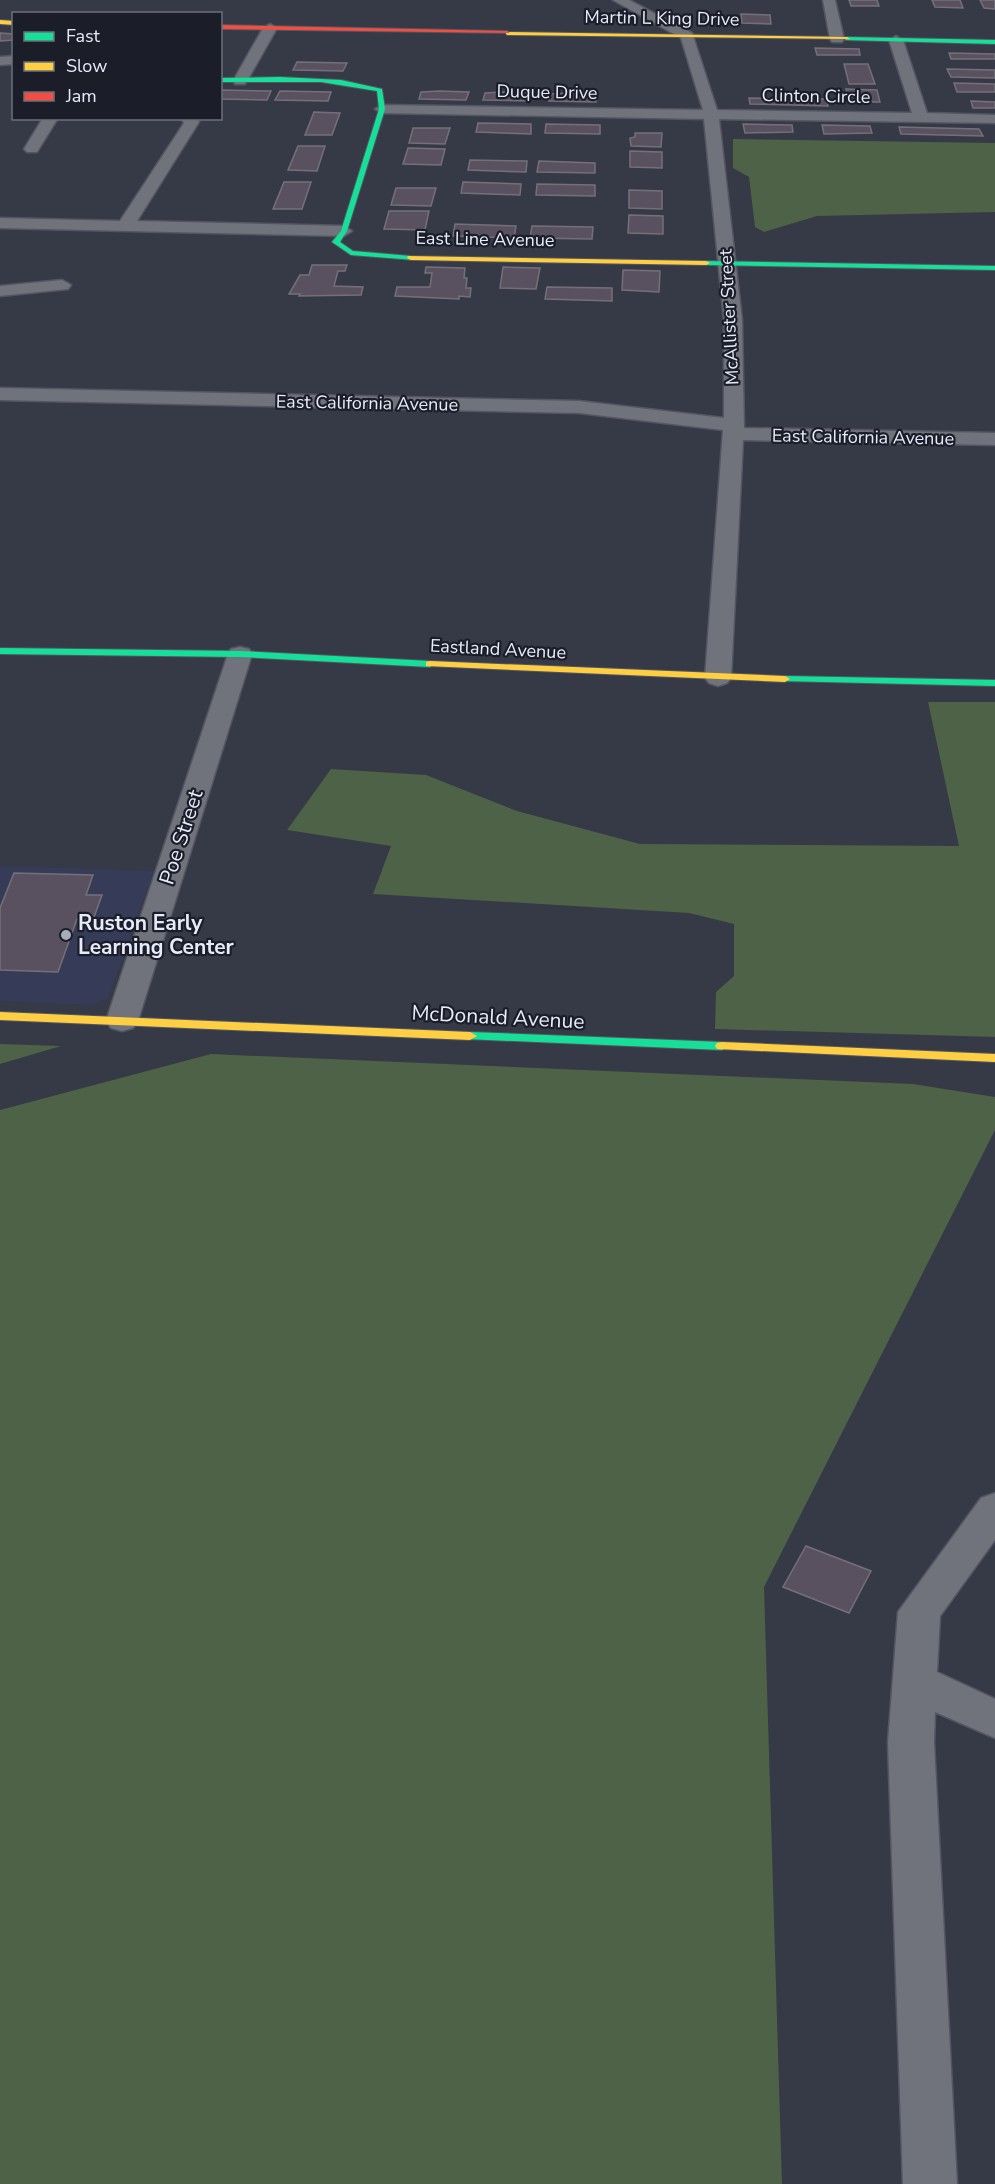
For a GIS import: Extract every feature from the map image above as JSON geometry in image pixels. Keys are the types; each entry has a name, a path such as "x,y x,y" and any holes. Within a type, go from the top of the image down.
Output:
{"street":[{"path":"619,0 687,36"},
{"path":"829,0 837,39"},
{"name":"Martin L King Drive","path":"222,27 995,42"},
{"path":"240,81 270,28"},
{"name":"McAllister Street","path":"687,36 711,113 733,320 733,430 718,678"},
{"path":"896,40 921,117"},
{"path":"0,223 344,231 382,109 380,90 368,84 222,80"},
{"name":"Duque Drive","path":"382,109 711,113"},
{"name":"Clinton Circle","path":"711,113 995,118"},
{"path":"32,149 50,120"},
{"path":"125,226 192,122 190,120"},
{"name":"East Line Avenue","path":"344,231 336,242 351,253 417,258 995,268"},
{"path":"0,291 62,285"},
{"name":"East California Avenue","path":"0,394 579,407 733,430 995,439"},
{"name":"Eastland Avenue","path":"0,651 240,654 718,678 995,683"},
{"name":"Poe Street","path":"122,1021 240,654"},
{"name":"McDonald Avenue","path":"0,1016 995,1058"},
{"path":"930,2184 911,1742 919,1612 995,1509"},
{"path":"915,1682 995,1719"}],"shaded area":[{"name":"Ruston Early Learning Center","path":"0,866 154,871 108,998 93,1005 0,1001"}],"green space":[{"path":"733,139 995,143 995,212 817,216 764,232 755,227 749,177 733,168"},
{"path":"928,702 995,702 995,1037 715,1029 716,992 734,976 734,924 689,913 373,894 391,846 287,830 331,769 426,775 517,811 640,844 959,846"},
{"path":"0,1044 61,1046 0,1064"},
{"path":"211,1054 913,1084 995,1097 995,1130 764,1587 782,2184 0,2184 0,1110"}],"building":[{"path":"849,0 877,0 879,6 851,6"},
{"path":"932,0 960,0 963,8 935,7"},
{"path":"980,0 995,0 995,9 984,8"},
{"path":"741,14 770,15 771,24 742,23"},
{"path":"0,33 12,34 12,40 0,41"},
{"path":"815,48 859,49 860,55 817,55"},
{"path":"949,53 995,54 995,59 951,59"},
{"path":"297,62 347,63 343,71 293,70"},
{"path":"844,64 868,64 875,84 849,84"},
{"path":"947,69 995,70 995,78 951,77"},
{"path":"954,83 995,84 995,92 957,92"},
{"path":"846,89 877,90 880,102 855,102 854,97 849,97"},
{"path":"222,90 271,91 267,100 222,99"},
{"path":"280,91 331,92 328,101 275,100"},
{"path":"421,92 469,92 466,100 419,99"},
{"path":"532,92 530,101 483,100 485,93"},
{"path":"551,94 598,94 596,102 549,101"},
{"path":"749,98 826,99 828,106 750,104"},
{"path":"971,101 995,102 995,108 973,108"},
{"path":"314,112 340,113 332,135 305,135"},
{"path":"478,123 531,124 531,134 476,132"},
{"path":"546,124 600,125 600,134 545,133"},
{"path":"743,124 792,125 793,132 745,133"},
{"path":"822,125 870,126 872,133 824,134"},
{"path":"899,127 979,129 983,136 901,134"},
{"path":"413,128 450,128 445,144 409,143"},
{"path":"635,133 662,133 661,147 631,146 630,138 635,137"},
{"path":"298,146 325,146 317,171 288,170"},
{"path":"408,148 445,149 441,165 403,164"},
{"path":"630,151 662,152 662,168 630,167"},
{"path":"470,160 527,161 526,172 468,170"},
{"path":"539,161 595,163 595,173 537,172"},
{"path":"284,182 311,182 302,209 273,209"},
{"path":"463,182 521,184 520,195 461,193"},
{"path":"537,184 595,185 595,196 536,195"},
{"path":"396,188 436,188 431,206 391,205"},
{"path":"629,190 662,191 662,209 629,208"},
{"path":"389,211 429,211 425,230 384,229"},
{"path":"629,215 663,216 663,234 628,233"},
{"path":"455,224 516,226 514,238 453,236"},
{"path":"532,226 593,227 592,239 530,238"},
{"path":"312,265 347,265 345,271 338,271 334,286 363,287 361,295 299,296 300,294 289,294 300,275 309,275"},
{"path":"426,267 465,268 464,278 467,278 466,288 471,288 470,297 459,296 459,299 395,296 397,287 430,287 432,273 425,273"},
{"path":"503,267 540,268 536,289 500,288"},
{"path":"623,270 660,271 659,292 622,290"},
{"path":"547,287 612,288 612,301 545,299"},
{"path":"14,873 93,875 86,895 102,895 93,920 77,919 58,972 0,970 0,908"},
{"path":"806,1546 871,1571 849,1613 783,1587"}],"traffic: fast":[{"path":"847,39 995,42"},
{"path":"222,80 321,80 380,90 382,109 344,231 336,242 351,253 411,258"},
{"path":"706,263 995,268"},
{"path":"0,651 240,654 430,664"},
{"path":"785,679 995,683"},
{"path":"470,1036 722,1046"}],"traffic: slow":[{"path":"0,22 12,23"},
{"path":"507,33 847,39"},
{"path":"411,258 706,263"},
{"path":"430,664 785,679"},
{"path":"0,1016 470,1036"},
{"path":"722,1046 995,1058"}],"traffic: jam":[{"path":"222,27 507,33"}],"place":[{"name":"Ruston Early Learning Center","path":"66,935"}]}
